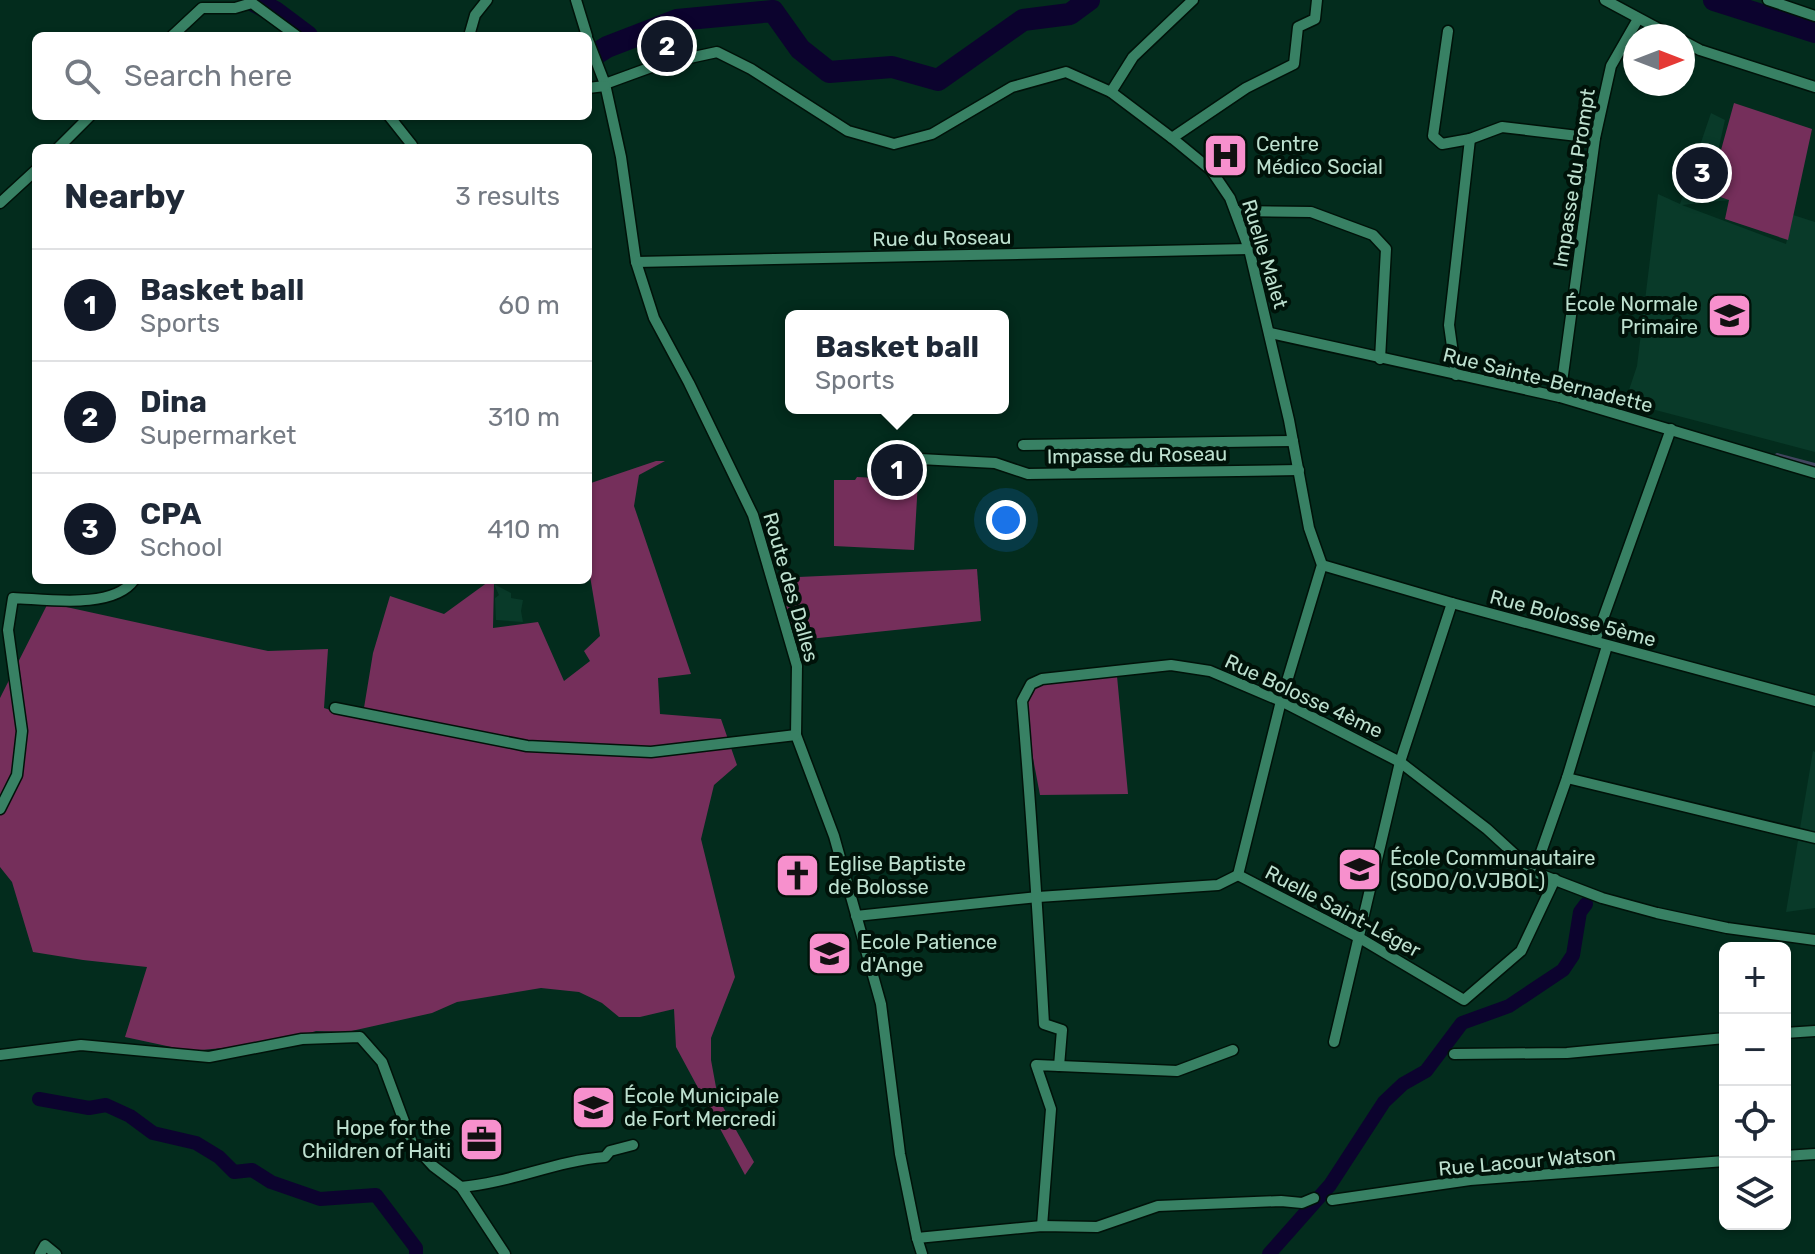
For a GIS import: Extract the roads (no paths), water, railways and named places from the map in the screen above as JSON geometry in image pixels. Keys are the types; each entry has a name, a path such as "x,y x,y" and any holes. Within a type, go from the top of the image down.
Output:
{"street":[{"path":"470,32 475,15 487,0"},
{"path":"1111,92 1133,57 1193,0"},
{"path":"1172,138 1246,88 1294,64 1298,27 1315,19 1317,0"},
{"path":"1605,0 1648,24"},
{"path":"1768,0 1815,16"},
{"name":"Route des Dalles","path":"580,1 587,32"},
{"path":"176,32 202,8 235,8 248,2 291,32"},
{"name":"Impasse du Prompt","path":"1560,397 1595,138 1611,66 1638,19"},
{"path":"1448,31 1433,136 1442,144 1470,139 1502,127 1595,138"},
{"path":"1695,47 1815,87"},
{"name":"Ruelle Malet","path":"592,87 657,65 717,52 751,69 848,131 894,144 932,134 1012,87 1066,72 1111,92 1211,170 1237,211 1270,333 1309,528 1322,565"},
{"name":"Route des Dalles","path":"592,53 605,85 623,168 636,262 654,318 753,515 797,666 796,735 834,836 881,1004 900,1154 922,1254"},
{"path":"62,144 86,120"},
{"path":"392,120 411,144"},
{"path":"1456,375 1449,325 1470,139"},
{"path":"0,203 32,174"},
{"path":"1237,211 1311,212 1373,235 1386,249 1380,359"},
{"name":"Rue du Roseau","path":"636,262 1249,249"},
{"name":"Rue Sainte-Bernadette","path":"1270,333 1560,397 1815,473"},
{"path":"1595,641 1671,429"},
{"path":"1023,445 1293,441"},
{"name":"Impasse du Roseau","path":"882,457 995,463 1028,474 1299,470"},
{"path":"1238,875 1281,701 1322,565"},
{"name":"Rue Bolosse 5ème","path":"1322,565 1815,701"},
{"path":"0,809 17,775 22,731 8,630 13,598 93,601 131,584"},
{"path":"1334,1042 1400,762 1452,603"},
{"path":"1534,872 1567,778 1607,646"},
{"name":"Rue Bolosse 4ème","path":"1059,1066 1062,1030 1044,1024 1037,936 1038,897 1022,701 1031,684 1042,679 1171,665 1210,671 1281,701 1400,762 1487,829 1534,872 1602,898 1657,913 1727,928 1815,940"},
{"path":"335,708 527,746 651,752 796,735"},
{"path":"1567,778 1815,838"},
{"name":"Ruelle Saint-Léger","path":"856,916 1038,897 1218,885 1238,875 1358,937 1464,1000 1521,951 1555,879"},
{"path":"1791,1033 1815,1031"},
{"path":"0,1055 81,1045 209,1057 302,1039 360,1037 382,1062 412,1143 433,1166 461,1187 505,1254"},
{"path":"1454,1054 1567,1053 1719,1039"},
{"path":"1042,1226 1051,1109 1036,1065 1177,1071 1233,1050"},
{"path":"461,1187 491,1184 522,1173 586,1158 605,1157 610,1151 633,1145"},
{"path":"1791,1156 1815,1154"},
{"name":"Rue Lacour Watson","path":"1332,1200 1470,1180 1719,1161"},
{"path":"917,1238 1042,1226 1097,1227 1158,1206 1281,1201 1302,1203 1314,1198"},
{"path":"40,1254 45,1245 56,1254"}],"waterway":[{"path":"252,0 302,32"},
{"path":"592,56 607,47 677,20 773,11 800,49 829,72 892,67 938,80 1023,20 1070,14 1089,0"},
{"path":"1714,0 1815,32"},
{"path":"1777,455 1815,465"},
{"path":"1269,1254 1330,1185 1384,1102 1403,1084 1426,1071 1462,1023 1509,1006 1563,970 1573,955 1580,912 1586,904"},
{"path":"39,1099 89,1108 106,1105 130,1116 153,1133 196,1143 219,1157 234,1172 252,1170 271,1182 320,1199 376,1195 416,1248 416,1254"}],"place":[{"name":"Dina","path":"667,46"},
{"name":"Centre Médico Social","path":"1225,155"},
{"name":"CPA","path":"1702,173"},
{"name":"École Normale Primaire","path":"1729,316"},
{"name":"Basket ball","path":"897,470"},
{"name":"École Communautaire (SODO/O.VJBOL)","path":"1359,870"},
{"name":"Eglise Baptiste de Bolosse","path":"797,875"},
{"name":"Ecole Patience d'Ange","path":"829,954"},
{"name":"École Municipale de Fort Mercredi","path":"593,1108"},
{"name":"Hope for the Children of Haiti","path":"482,1139"}]}
